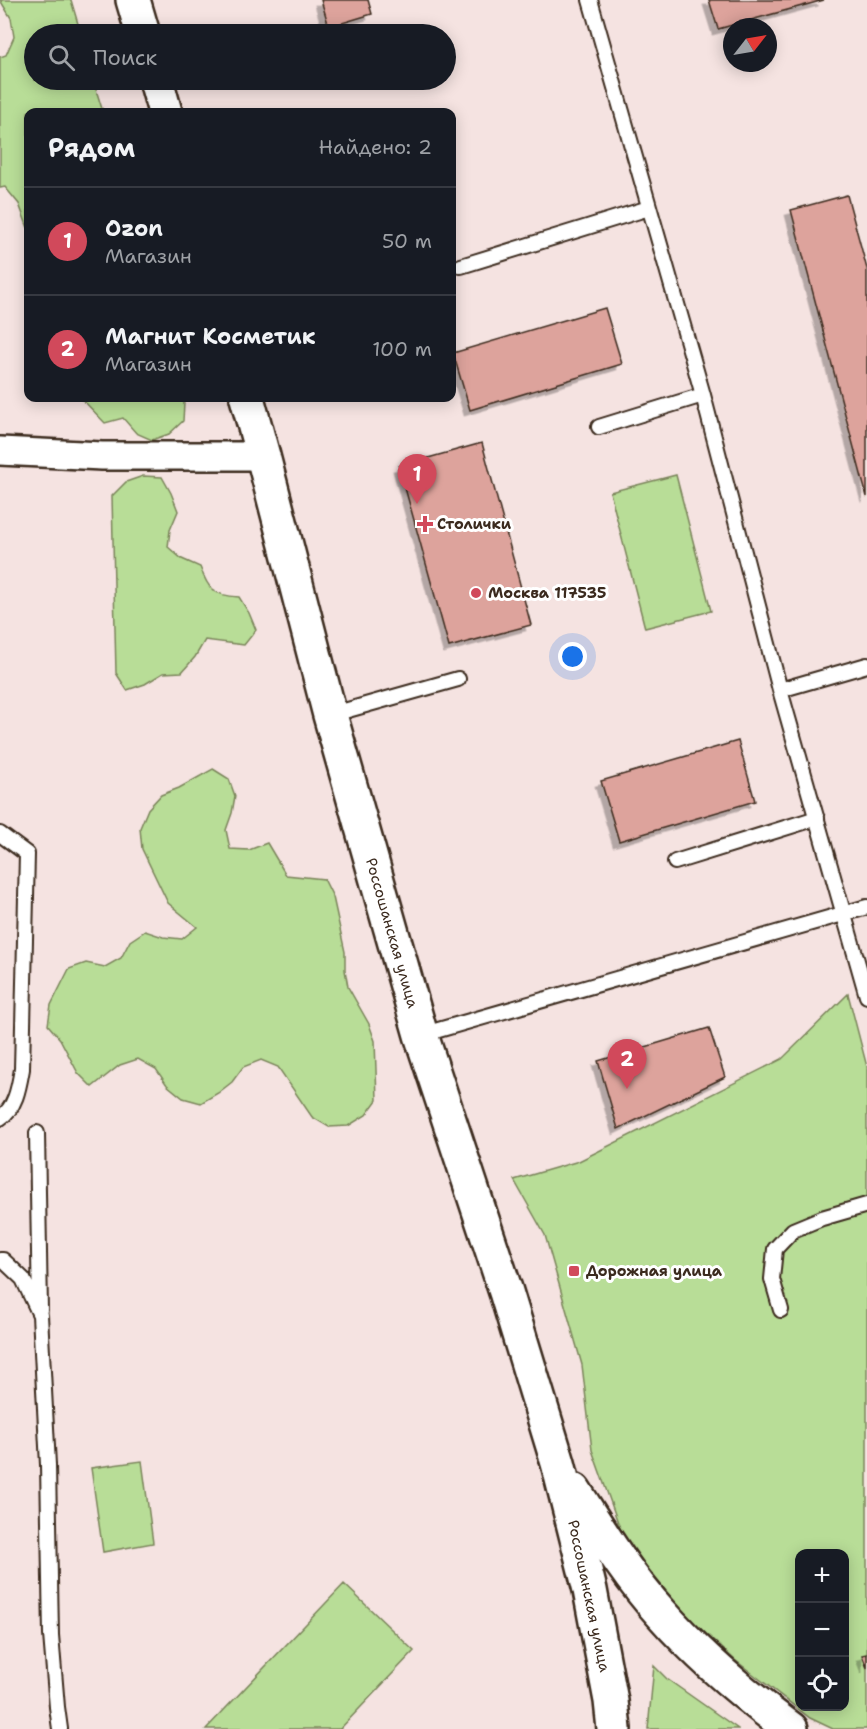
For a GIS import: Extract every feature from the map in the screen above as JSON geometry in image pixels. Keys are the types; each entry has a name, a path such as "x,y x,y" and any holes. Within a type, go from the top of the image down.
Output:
{"street":[{"path":"133,0 140,24"},
{"path":"159,90 164,108"},
{"name":"Россошанская улица","path":"248,402 330,715 421,1035 506,1292 558,1463 590,1590 611,1701 614,1729"},
{"path":"0,451 102,456 263,456"},
{"name":"Россошанская улица","path":"558,1463 602,1535 660,1613 700,1654 790,1729"}],"lane":[{"path":"590,0 703,395 780,690 867,996"},
{"path":"461,266 649,208"},
{"path":"598,428 703,395"},
{"path":"780,690 867,665"},
{"path":"330,715 458,679"},
{"path":"675,862 817,818"},
{"path":"0,834 27,854 22,1069 18,1094 4,1116 0,1118"},
{"path":"421,1035 867,908"},
{"path":"37,1133 40,1315 48,1465 51,1635 60,1729"},
{"path":"781,1310 772,1279 775,1249 793,1230 822,1218 867,1205"},
{"path":"0,1260 3,1260 23,1279 40,1315"}],"green space":[{"path":"0,0 71,0 78,24 24,24 24,90 96,90 102,108 24,108 24,217 19,204 5,187 0,188 0,57 6,55 14,37 11,18"},
{"path":"85,402 184,402 183,421 169,434 152,440 136,433 123,418 105,423"},
{"path":"676,475 711,611 645,628 610,492"},
{"path":"143,476 162,477 178,511 170,530 168,547 182,559 200,567 206,582 213,590 223,595 239,597 256,630 244,645 205,640 195,657 182,672 163,673 145,684 127,690 116,673 112,496 126,482"},
{"path":"213,769 229,779 235,796 226,830 230,849 249,850 267,843 286,875 324,879 333,897 345,952 348,987 369,1024 375,1041 377,1100 366,1115 348,1126 329,1127 312,1117 278,1067 261,1060 243,1067 232,1082 201,1103 183,1098 167,1085 156,1069 138,1059 120,1065 92,1087 78,1073 60,1039 48,1025 51,1005 69,969 86,963 105,967 121,958 130,941 145,931 163,937 182,939 197,927 168,903 142,849 140,828 148,809 161,795"},
{"path":"848,994 867,1067 867,1729 833,1729 801,1711 849,1711 849,1549 795,1549 795,1706 735,1660 676,1606 626,1545 592,1450 582,1365 545,1235 514,1180 579,1161 782,1059"},
{"path":"142,1461 153,1543 103,1552 91,1468"},
{"path":"344,1584 414,1651 340,1729 206,1729"},
{"path":"654,1666 667,1679 738,1729 648,1729"}],"building":[{"path":"321,0 368,0 372,14 339,24 328,24"},
{"path":"709,0 824,0 758,18 723,18 723,28 718,29"},
{"path":"847,195 867,269 867,497 791,210"},
{"path":"605,308 622,364 470,410 456,363 456,352"},
{"path":"482,443 531,625 449,647 399,466"},
{"path":"738,741 755,801 619,841 601,781"},
{"path":"709,1028 725,1077 618,1129 598,1061"},
{"path":"867,1654 867,1668 862,1655"}],"place":[{"name":"Ozon","path":"417,504"},
{"name":"Столички","path":"425,524"},
{"name":"Москва 117535","path":"476,593"},
{"name":"Магнит Косметик","path":"627,1089"},
{"name":"Дорожная улица","path":"574,1271"}]}
